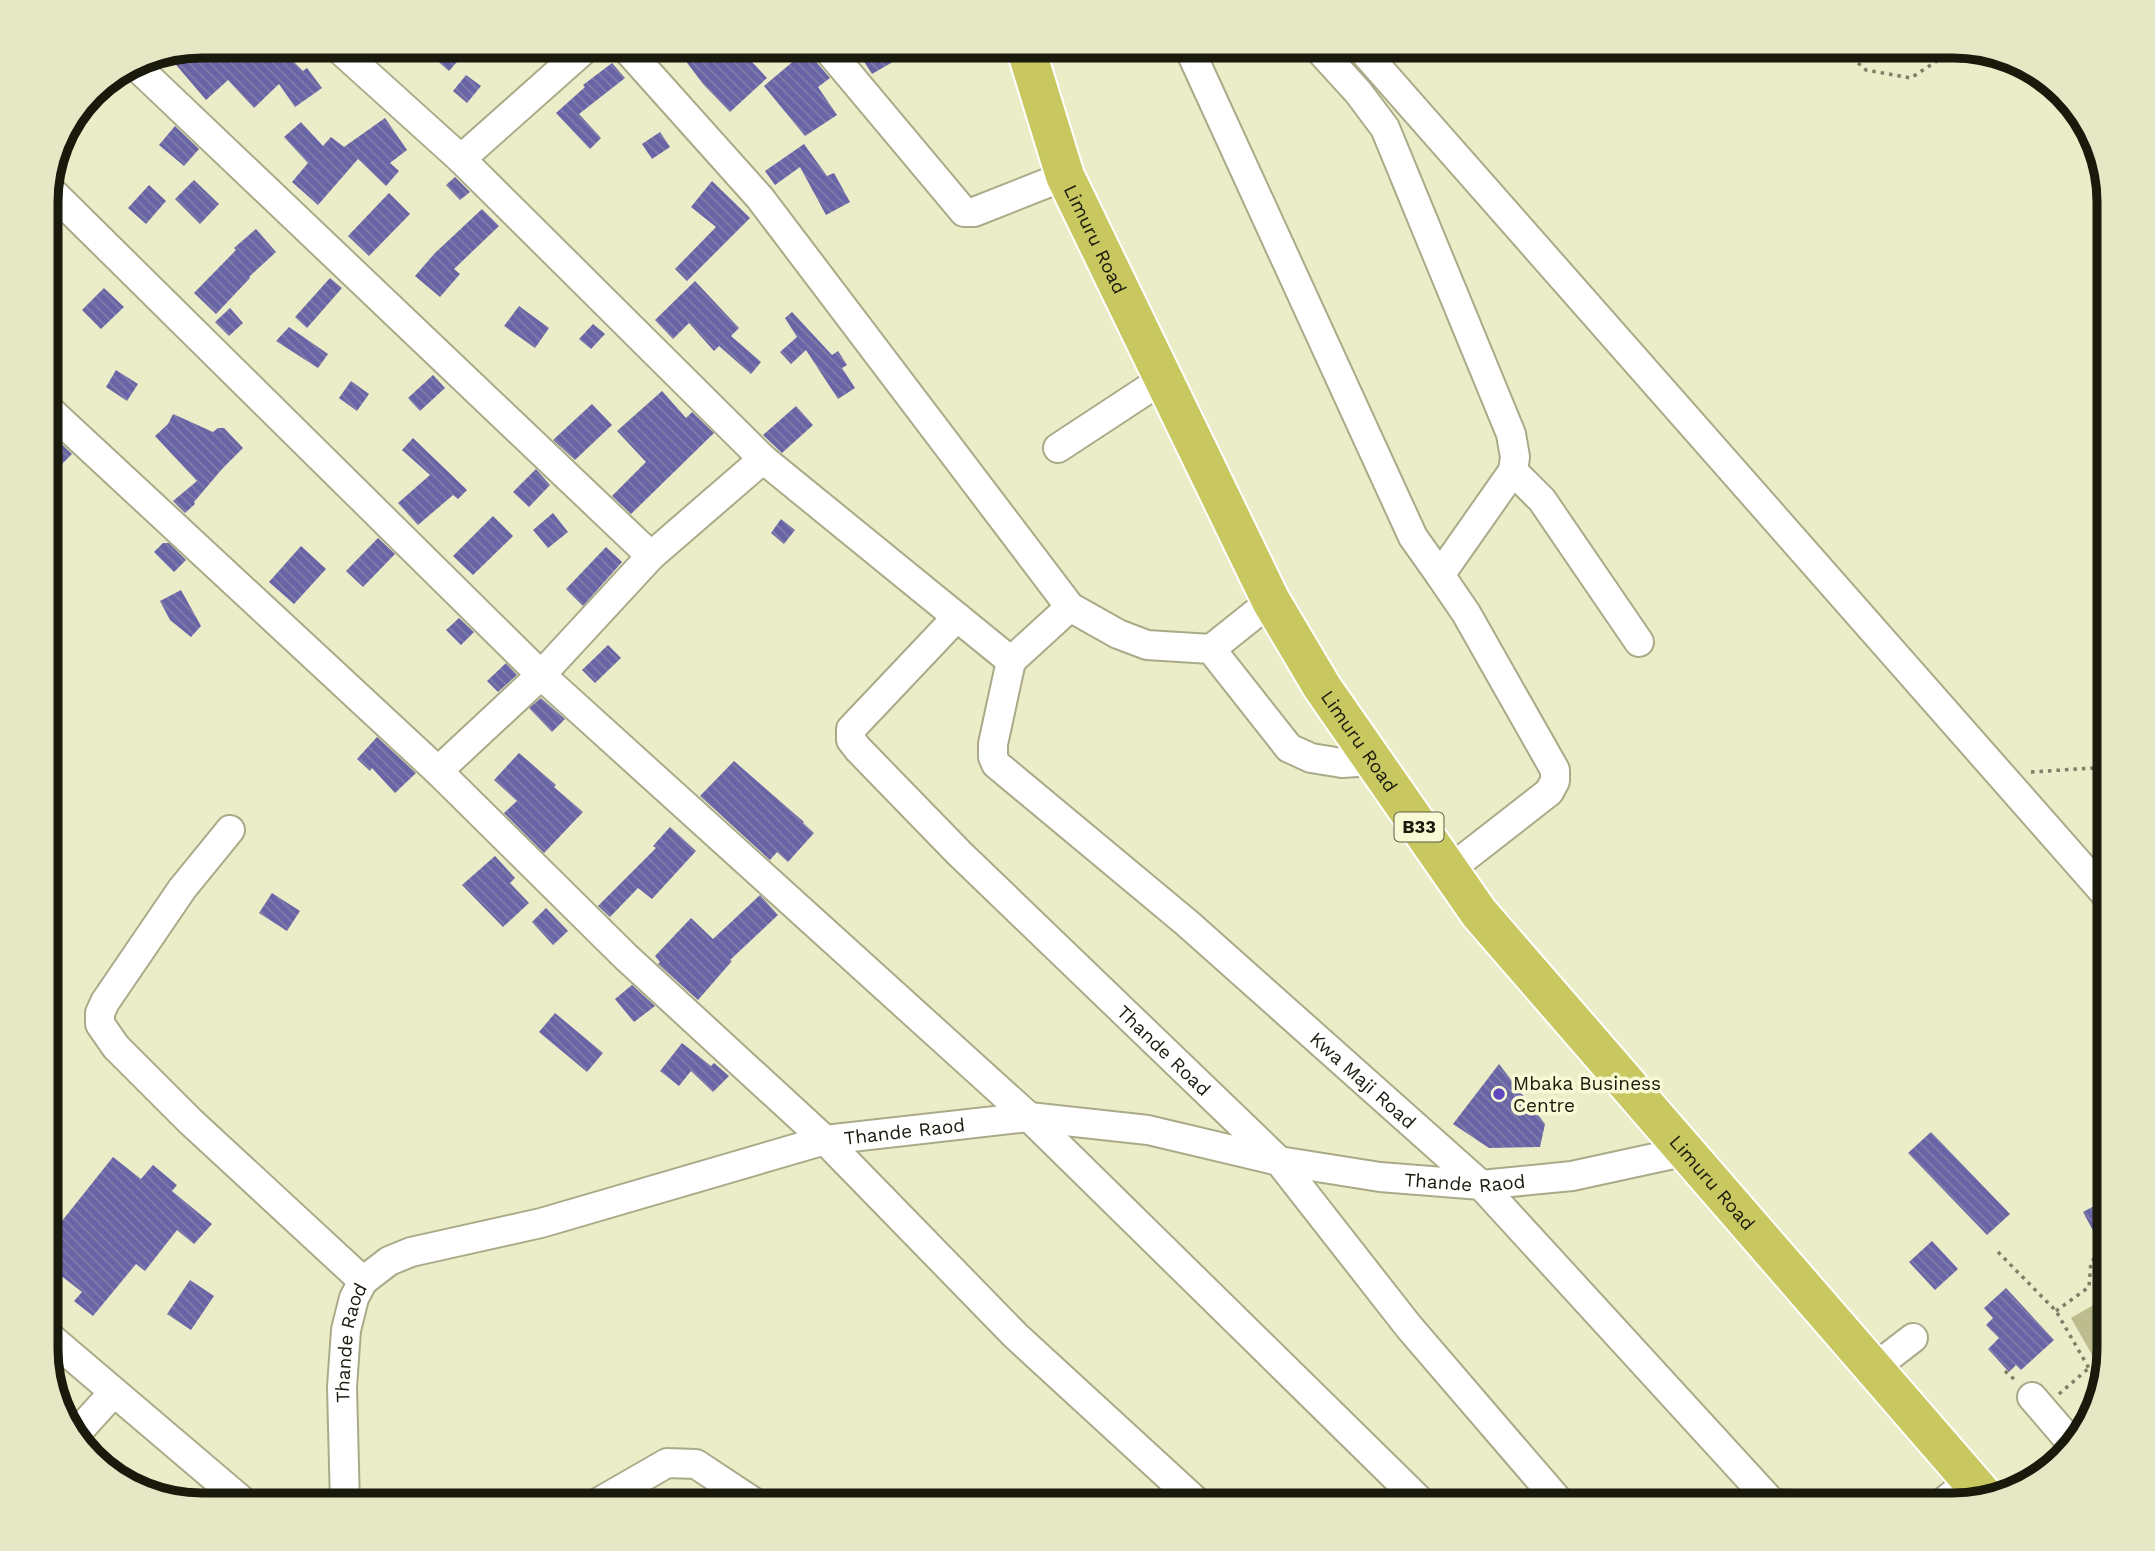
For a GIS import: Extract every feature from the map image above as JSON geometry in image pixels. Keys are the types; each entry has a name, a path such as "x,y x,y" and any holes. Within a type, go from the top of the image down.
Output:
{"highway":[{"name":"Limuru Road","path":"1029,58 1065,176 1271,601 1322,687 1479,913 1979,1489"}],"street":[{"path":"349,58 461,159 763,459 1011,661 1070,607"},
{"path":"461,159 575,58"},
{"path":"635,58 760,198 1070,607 1118,634 1147,645 1210,649 1271,601"},
{"path":"835,58 964,212 974,212 1065,176"},
{"path":"1193,58 1413,537 1466,613 1556,770 1555,781 1549,792 1448,870"},
{"path":"1327,58 1358,92 1385,128 1511,434 1513,471 1440,575"},
{"path":"1370,58 2097,884"},
{"path":"142,71 651,556"},
{"path":"58,198 541,675 1028,1117 1410,1493"},
{"path":"1058,448 1163,379"},
{"path":"58,418 438,772 626,957 825,1140 1016,1336 1186,1493"},
{"path":"438,772 541,675 651,556 763,459"},
{"path":"1513,471 1542,499 1639,642"},
{"name":"Thande Road","path":"957,617 851,729 851,740 959,853 1279,1161 1409,1327 1551,1493"},
{"path":"1210,649 1289,748 1311,758 1342,763 1372,761"},
{"name":"Kwa Maji Road","path":"1011,661 993,744 996,764 1187,923 1481,1185 1770,1493"},
{"path":"229,830 182,889 105,1002 100,1013 100,1024 116,1047 190,1121 363,1281"},
{"name":"Thande Raod","path":"345,1493 342,1387 346,1330 354,1298 363,1281 389,1261 411,1252 541,1223 825,1140 1028,1117 1148,1130 1279,1161 1380,1177 1481,1185 1572,1176 1613,1169 1687,1150"},
{"path":"1874,1368 1913,1338"},
{"path":"58,1344 232,1493"},
{"path":"81,1428 114,1392"},
{"path":"2038,1402 2067,1438"},
{"path":"616,1493 667,1462 696,1464 739,1493"}],"path":[{"path":"1853,58 1866,69 1911,78 1941,58"},
{"path":"1999,774 2097,767"},
{"path":"1998,1252 2056,1311 2094,1378"},
{"path":"2056,1311 2089,1287 2091,1261 2097,1257"},
{"path":"2038,1402 2088,1368"}],"green space":[{"path":"2097,1303 2096,1362 2071,1318"}],"building":[{"path":"201,58 290,58 303,71 307,68 322,88 295,107 279,84 254,108 228,80 206,100 173,61"},
{"path":"434,58 460,58 449,71"},
{"path":"684,58 748,58 767,78 730,112 703,84"},
{"path":"797,58 813,58 830,78 818,87 837,115 805,136 764,86"},
{"path":"862,58 899,58 872,74"},
{"path":"612,63 625,78 579,114 601,138 590,149 556,113 585,87 583,85"},
{"path":"466,75 481,86 467,103 453,91"},
{"path":"385,118 407,150 390,163 399,171 386,186 358,159 318,205 292,182 308,163 284,137 301,122 323,146 331,137 344,147"},
{"path":"175,126 199,149 184,166 159,145"},
{"path":"660,132 670,147 652,159 642,144"},
{"path":"804,144 827,176 834,173 850,202 826,215 800,167 775,185 765,171"},
{"path":"455,177 470,192 460,200 446,185"},
{"path":"194,180 219,204 200,224 175,199"},
{"path":"712,181 750,218 687,281 675,269 716,227 691,207"},
{"path":"149,185 166,201 146,224 128,208"},
{"path":"389,193 410,214 369,256 348,236"},
{"path":"482,209 499,226 454,269 460,274 440,297 415,276 435,253"},
{"path":"256,229 276,252 216,314 194,293 236,250 234,248"},
{"path":"330,278 342,288 307,328 295,317"},
{"path":"695,281 739,328 731,336 761,362 751,374 719,346 714,351 689,323 673,339 655,320"},
{"path":"104,288 124,307 101,329 82,310"},
{"path":"519,306 549,328 535,348 504,326"},
{"path":"230,308 243,323 229,336 215,322"},
{"path":"792,312 832,355 838,351 847,365 842,368 855,388 838,399 806,350 791,364 780,352 797,337 785,318"},
{"path":"593,324 605,334 591,349 579,339"},
{"path":"289,327 328,354 318,368 276,341"},
{"path":"116,370 138,384 127,401 106,387"},
{"path":"433,375 445,388 420,411 408,398"},
{"path":"351,381 369,394 357,411 339,398"},
{"path":"662,391 686,418 692,412 714,433 631,514 612,496 646,462 617,431"},
{"path":"592,404 612,425 575,460 553,440"},
{"path":"796,406 813,425 782,453 763,435"},
{"path":"173,414 213,432 224,428 243,448 185,513 173,501 197,481 155,436 168,424"},
{"path":"413,438 467,490 458,499 453,495 418,525 398,503 430,475 402,450"},
{"path":"58,441 72,454 58,468"},
{"path":"536,469 550,485 529,507 513,492"},
{"path":"553,513 568,532 548,548 533,530"},
{"path":"493,516 513,536 473,575 453,556"},
{"path":"781,519 795,530 784,544 771,533"},
{"path":"378,538 395,554 363,587 346,571"},
{"path":"163,543 169,543 186,560 174,572 154,552"},
{"path":"301,546 326,569 294,604 269,582"},
{"path":"606,547 622,562 583,606 566,589"},
{"path":"181,590 201,626 191,637 170,620 160,601"},
{"path":"459,618 474,632 461,645 446,630"},
{"path":"608,645 621,658 595,683 582,670"},
{"path":"506,663 517,675 498,692 487,681"},
{"path":"541,698 565,719 552,732 529,708"},
{"path":"377,737 416,773 395,793 372,768 370,771 357,759"},
{"path":"519,753 583,812 544,853 504,813 517,801 494,780"},
{"path":"734,761 814,833 788,862 777,852 770,860 700,796"},
{"path":"670,827 696,851 652,899 638,888 610,917 598,906 656,848 653,846"},
{"path":"495,856 515,878 510,883 529,903 503,927 462,885"},
{"path":"272,893 300,911 287,931 259,913"},
{"path":"760,895 778,915 730,960 732,961 698,1000 658,964 660,962 655,956 691,918 713,939"},
{"path":"546,908 568,931 553,945 532,922"},
{"path":"632,985 655,1006 634,1022 615,999"},
{"path":"555,1013 603,1053 587,1072 539,1032"},
{"path":"682,1043 711,1066 714,1063 729,1076 713,1092 691,1071 679,1086 660,1071"},
{"name":"Mbaka Business Centre","path":"1499,1064 1545,1124 1540,1147 1489,1148 1453,1124"},
{"path":"1931,1132 2010,1214 1987,1235 1908,1153"},
{"path":"113,1157 141,1179 153,1165 177,1185 172,1191 212,1224 194,1244 177,1230 145,1271 136,1264 93,1316 74,1301 82,1292 58,1273 58,1226"},
{"path":"2097,1204 2097,1238 2083,1212"},
{"path":"1932,1241 1958,1269 1935,1290 1909,1262"},
{"path":"190,1280 214,1296 191,1330 167,1314"},
{"path":"2006,1288 2054,1340 2021,1370 2016,1365 2009,1372 1988,1349 1999,1338 1986,1325 1993,1318 1984,1308"}],"place":[{"name":"Mbaka Business Centre","path":"1499,1094"}]}
